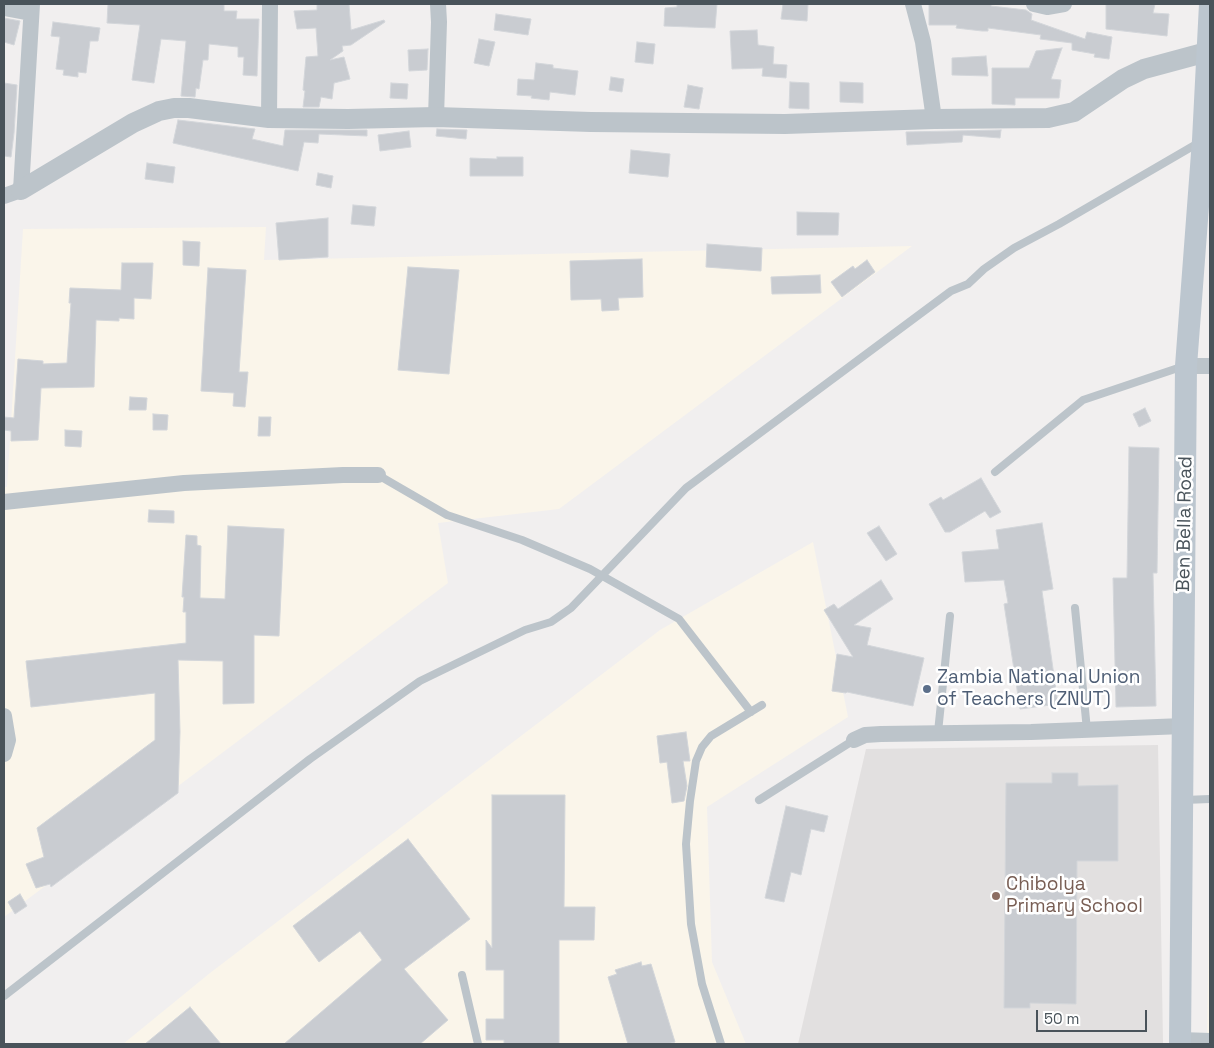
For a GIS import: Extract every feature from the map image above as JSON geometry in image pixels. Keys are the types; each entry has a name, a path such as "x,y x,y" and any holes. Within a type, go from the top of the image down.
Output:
{"main road":[{"name":"Ben Bella Road","path":"1180,1042 1186,366 1207,138 1208,4"}],"street":[{"path":"268,118 270,4"},
{"path":"436,117 438,4"},
{"path":"913,4 923,42 934,119"},
{"path":"1034,4 1047,7 1064,4"},
{"path":"4,8 32,8 12,193"},
{"path":"12,193 98,143 159,111 190,108 268,118 436,117 591,122 775,124 934,119 1048,118 1074,112 1123,79 1144,70 1208,52"},
{"path":"1186,366 1210,366"},
{"path":"4,502 184,483 378,475"},
{"path":"4,716 8,740 4,754"},
{"path":"854,740 865,735 881,734 1031,732 1183,726"},
{"path":"1180,1042 1210,1040"}],"lane":[{"path":"4,996 310,759 420,681 525,630 551,622 570,608 686,488 951,291 968,284 984,269 1014,248 1207,138"},
{"path":"995,472 1083,400 1186,366"},
{"path":"378,475 447,515 522,540 602,575 679,619 751,712"},
{"path":"1075,608 1087,730"},
{"path":"938,732 950,616"},
{"path":"721,1044 702,984 691,924 686,844 690,801 696,761 702,747 711,736 762,705"},
{"path":"759,800 854,740"},
{"path":"1182,800 1210,799"},
{"path":"462,975 478,1044"}],"shaded area":[{"path":"266,227 264,260 912,246 559,509 438,523 448,583 4,917 4,487 7,487 23,229"},
{"path":"813,542 848,717 707,807 712,962 746,1044 123,1044 210,973 660,630"},
{"name":"Chibolya Primary School","path":"1158,745 1163,1044 798,1044 866,749"},
{"path":"1210,843 1210,1044 1207,1044"}],"building":[{"path":"108,4 224,4 224,11 237,11 236,19 259,19 257,76 243,75 244,57 238,57 238,47 209,44 208,60 203,60 199,89 196,88 195,97 181,96 186,41 161,39 154,83 132,80 140,25 107,23"},
{"path":"317,4 349,4 351,30 384,20 385,22 351,45 342,46 343,51 330,60 344,57 350,79 334,83 332,99 321,97 319,107 303,107 306,57 318,56 316,28 297,29 294,11 317,10"},
{"path":"677,4 717,4 715,28 664,26 665,8 677,7"},
{"path":"783,4 808,4 807,21 781,19"},
{"path":"929,4 991,4 991,6 1026,10 1032,14 1031,20 1085,39 1087,32 1112,37 1109,59 1094,57 1095,54 1072,50 1072,43 1040,39 1041,35 988,28 988,31 982,31 956,28 957,25 929,25"},
{"path":"1106,4 1155,4 1153,13 1169,14 1167,36 1106,29"},
{"path":"496,14 531,19 528,35 494,30"},
{"path":"4,18 20,21 14,45 4,42"},
{"path":"53,22 100,28 98,41 90,41 86,73 78,72 78,77 63,75 64,70 56,69 60,37 51,36"},
{"path":"757,30 758,45 774,47 773,64 787,65 786,78 762,76 763,68 732,69 730,31"},
{"path":"479,39 495,42 489,66 474,63"},
{"path":"637,42 655,44 653,64 635,62"},
{"path":"1062,48 1051,79 1061,80 1059,98 1015,98 1015,105 992,104 992,68 1029,68 1036,51"},
{"path":"428,49 427,70 409,71 408,50"},
{"path":"986,56 988,76 952,75 952,58"},
{"path":"536,63 553,65 553,68 578,71 575,95 550,92 549,100 517,95 518,79 534,80"},
{"path":"611,77 624,79 622,92 609,90"},
{"path":"790,82 809,83 809,109 789,108"},
{"path":"840,82 863,83 863,103 840,102"},
{"path":"4,83 17,85 11,157 4,156"},
{"path":"391,83 408,84 407,99 390,98"},
{"path":"688,85 703,88 699,109 684,107"},
{"path":"178,120 255,129 252,139 283,146 285,130 367,130 367,136 319,134 318,143 304,142 298,171 173,143"},
{"path":"437,129 467,130 466,139 436,136"},
{"path":"1001,130 1000,138 963,135 962,142 907,145 906,132"},
{"path":"409,131 411,147 380,151 378,135"},
{"path":"631,150 670,154 668,177 629,173"},
{"path":"497,157 523,157 523,176 470,176 470,158 497,159"},
{"path":"147,163 175,167 173,183 145,179"},
{"path":"318,173 333,176 331,188 316,185"},
{"path":"353,205 376,207 374,226 351,224"},
{"path":"797,212 839,213 838,235 797,235"},
{"path":"328,218 328,257 279,260 276,223"},
{"path":"183,241 200,242 199,266 183,265"},
{"path":"707,244 762,248 761,271 706,267"},
{"path":"642,259 643,297 618,298 619,310 602,311 601,299 571,300 570,261"},
{"path":"867,260 875,272 842,297 831,282 853,266 855,269"},
{"path":"122,263 153,263 151,299 134,298 134,319 119,318 119,321 96,320 94,387 41,388 38,440 11,441 11,431 4,430 4,417 14,418 18,359 43,361 43,364 67,363 71,303 69,303 70,288 121,290"},
{"path":"408,267 459,270 449,374 398,370"},
{"path":"208,268 246,270 239,372 248,372 245,407 233,406 234,393 201,391"},
{"path":"820,275 821,293 772,294 771,277"},
{"path":"130,397 147,398 146,410 129,410"},
{"path":"1145,408 1151,421 1139,427 1133,414"},
{"path":"153,414 168,415 167,430 153,430"},
{"path":"259,417 271,417 270,436 258,436"},
{"path":"65,430 82,431 81,447 65,446"},
{"path":"1129,447 1159,448 1157,573 1153,573 1156,706 1116,707 1113,578 1127,578"},
{"path":"981,478 1001,512 990,518 985,511 950,532 945,532 929,504 941,497 943,500"},
{"path":"149,510 174,511 174,523 148,522"},
{"path":"1042,523 1053,589 1042,591 1058,704 1020,709 1004,604 1008,603 1004,580 965,582 962,552 999,549 996,530"},
{"path":"228,526 284,529 279,636 254,635 254,703 223,704 223,661 178,660 180,732 178,793 51,887 50,884 36,888 26,864 44,857 37,828 155,740 155,693 31,707 26,661 186,643 186,612 183,612 184,597 182,597 186,535 197,536 197,545 201,546 200,598 225,599"},
{"path":"879,526 897,554 886,561 867,533"},
{"path":"881,580 893,599 854,625 871,628 867,645 924,658 913,706 847,692 832,691 837,654 853,657 824,610 834,604 838,609"},
{"path":"686,732 690,761 683,761 687,786 684,801 672,803 667,762 660,763 657,736"},
{"path":"1052,773 1078,773 1078,786 1118,785 1118,861 1077,861 1076,1004 1030,1003 1030,1008 1004,1008 1006,783 1052,783"},
{"path":"492,795 565,795 564,907 595,907 594,940 559,940 559,1044 504,1044 504,1040 486,1040 486,1019 504,1019 504,970 486,970 486,940 492,948"},
{"path":"786,806 828,816 824,832 811,829 801,875 791,872 784,902 765,898"},
{"path":"408,839 470,919 404,969 448,1020 420,1044 284,1044 382,960 360,931 319,962 293,926"},
{"path":"20,894 27,906 15,914 8,902"},
{"path":"641,962 642,966 651,964 675,1042 667,1044 628,1044 608,977 617,974 615,970"},
{"path":"190,1007 221,1044 145,1044"}],"place":[{"name":"Zambia National Union of Teachers (ZNUT)","path":"927,689"},
{"name":"Chibolya Primary School","path":"996,896"}]}
